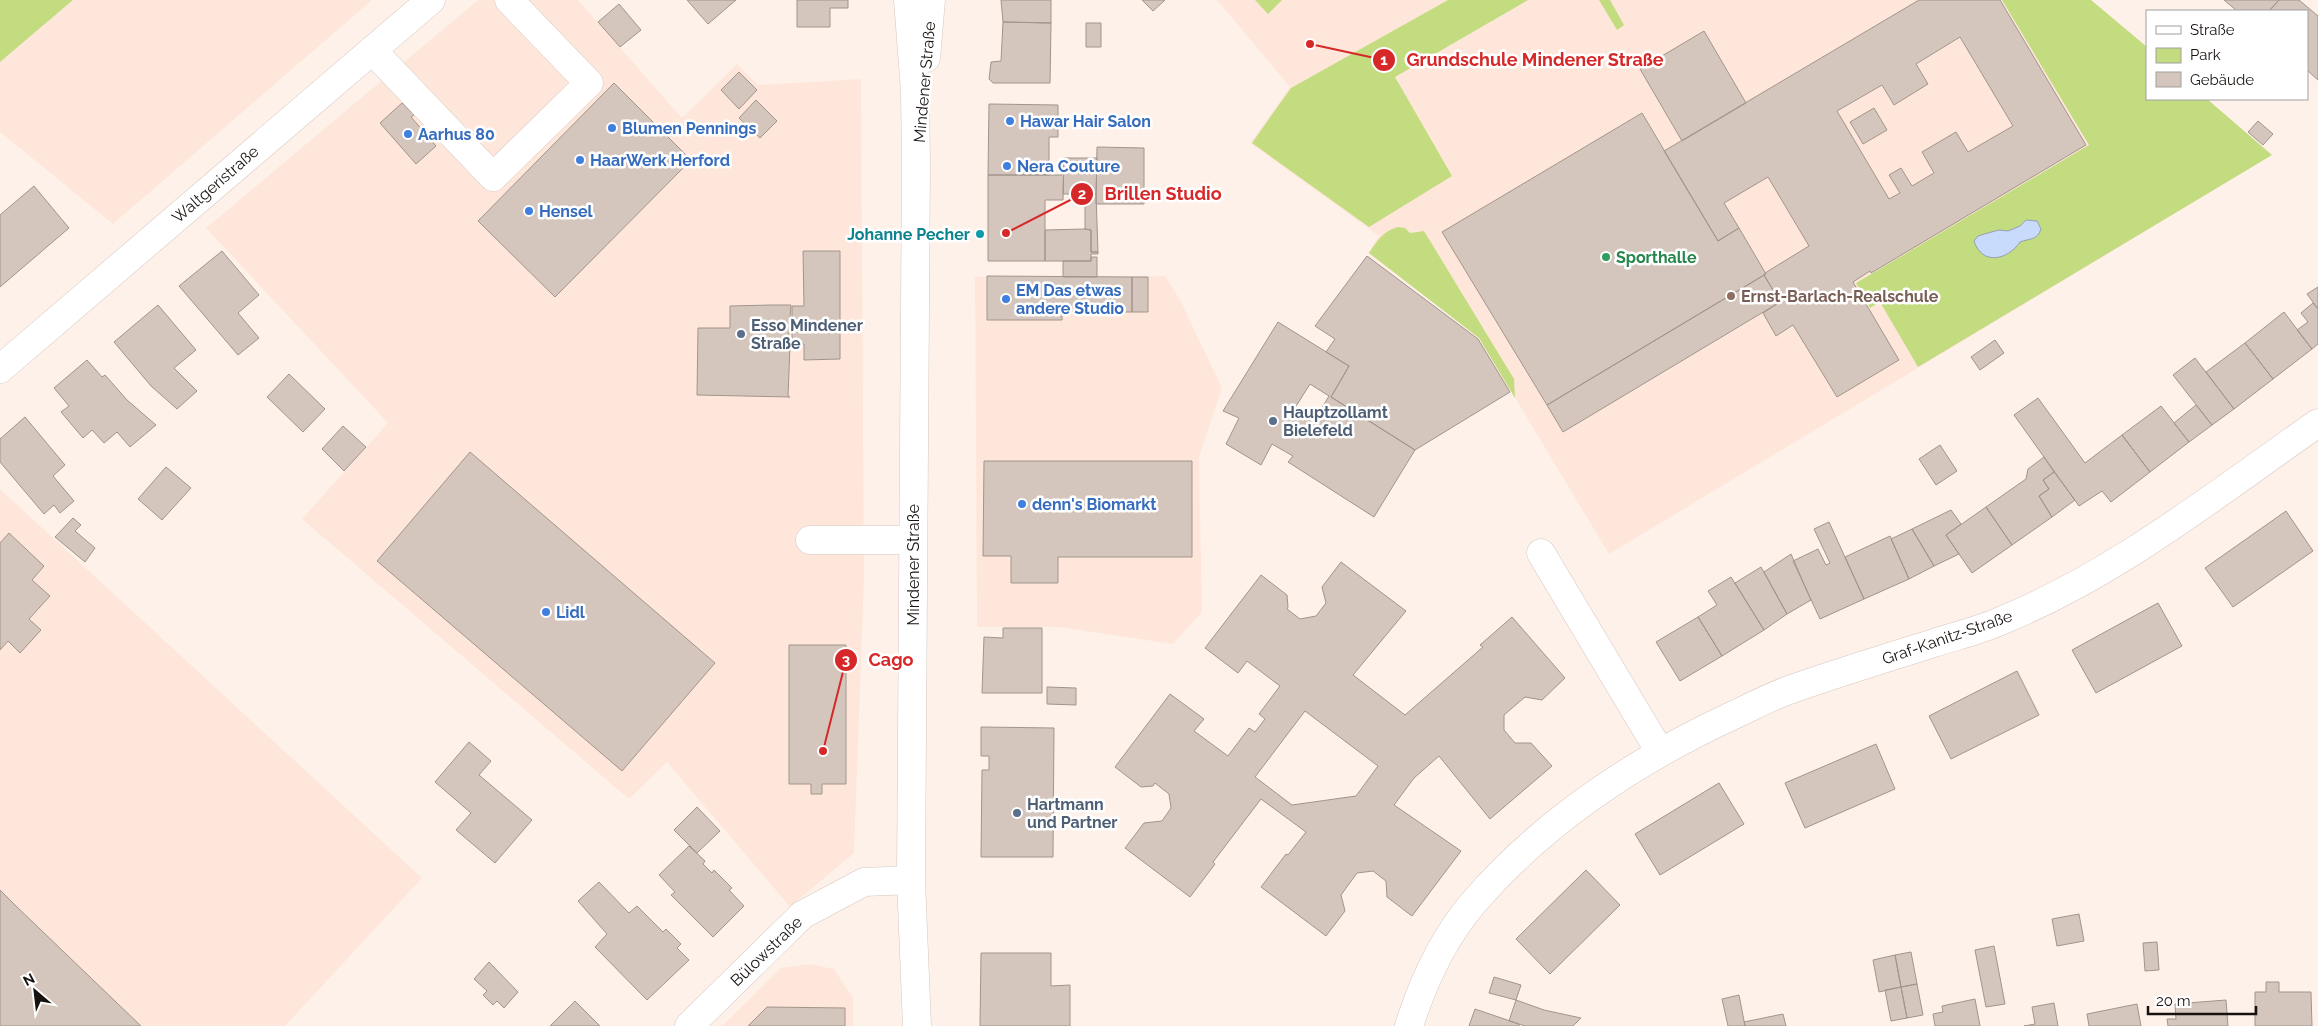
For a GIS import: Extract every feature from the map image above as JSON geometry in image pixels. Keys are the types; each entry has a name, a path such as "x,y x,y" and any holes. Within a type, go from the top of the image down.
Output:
{"street":[{"name":"Waltgeristraße","path":"0,369 431,0"},
{"path":"372,50 493,177 589,83 509,0"},
{"name":"Mindener Straße","path":"908,0 915,91 916,164 911,880 917,1026"},
{"name":"Mindener Straße","path":"916,164 931,0"},
{"name":"Graf-Kanitz-Straße","path":"1409,1026 1416,1002 1437,956 1473,904 1521,854 1585,802 1660,752 1703,729 1786,691 1997,623 2067,590 2139,547 2318,423"},
{"path":"810,540 913,540"},
{"path":"1541,553 1660,752"},
{"name":"Bülowstraße","path":"689,1026 802,915 864,882 911,880"}],"shaded area":[{"path":"73,0 372,0 113,224 0,132 0,62"},
{"path":"478,0 578,0 682,118 737,64 758,85 861,79 864,578 854,853 790,907 667,762 629,799 302,519 388,423 206,228"},
{"name":"Ernst-Barlach-Realschule","path":"1217,0 2091,0 2146,46 2146,100 2208,100 2272,155 1609,554 1479,338 1368,253 1379,236 1250,143 1290,87"},
{"path":"1165,276 1180,300 1222,388 1199,457 1202,612 1173,644 1059,627 977,627 975,277"},
{"path":"0,489 422,878 285,1026 0,1026"},
{"path":"810,964 834,969 853,998 853,1026 722,1026 781,968"}],"green space":[{"path":"0,0 73,0 0,62"},
{"path":"1255,0 1282,0 1268,14"},
{"path":"1448,0 1528,0 1395,77 1452,176 1369,227 1252,143 1291,88"},
{"path":"1599,0 1610,0 1624,25 1617,30"},
{"path":"2002,0 2091,0 2146,46 2146,100 2208,100 2272,155 1918,367 1880,302 1870,308 1856,283 2089,145"},
{"path":"1398,227 1405,228 1410,233 1424,231 1514,379 1515,398 1479,338 1369,253 1384,234"}],"water":[{"path":"2026,220 2037,221 2041,229 2037,236 2020,242 2009,253 2002,256 1996,258 1983,254 1974,241 1978,236 1999,230 2008,231 2020,226"}],"building":[{"path":"687,0 736,0 708,24"},
{"path":"797,0 848,0 848,8 830,8 830,27 797,27"},
{"path":"1001,0 1051,0 1051,23 1003,22"},
{"path":"1142,0 1165,0 1153,11"},
{"path":"1919,0 2000,0 2086,145 1853,282 1899,360 1837,397 1793,325 1776,336 1763,313 1780,302 1764,275 1765,273 1809,246 1768,177 1724,203 1739,228 1718,241 1664,151","holes":["1960,37 2013,126 1968,152 1956,132 1922,152 1934,173 1912,186 1901,168 1889,175 1900,193 1889,199 1837,111 1882,85 1894,105 1928,84 1916,64"]},
{"path":"2224,0 2279,0 2270,10 2236,10"},
{"path":"2279,0 2299,0 2318,16 2318,80 2308,71 2308,10 2270,10"},
{"path":"619,4 641,30 620,47 598,22"},
{"path":"1003,22 1051,23 1050,83 993,83 989,79 991,62 1001,61"},
{"path":"1086,23 1101,23 1101,47 1086,47"},
{"path":"1704,31 1746,103 1682,141 1640,69"},
{"path":"739,72 757,90 739,109 721,90"},
{"path":"614,83 691,160 555,297 478,221"},
{"path":"756,100 777,121 760,138 739,118"},
{"name":"Aarhus 80","path":"402,103 414,115 411,117 436,146 416,164 380,123"},
{"path":"989,104 1058,105 1058,137 1049,137 1049,175 988,175"},
{"path":"1874,108 1887,130 1863,144 1850,122"},
{"name":"Sporthalle","path":"1642,113 1718,241 1739,228 1766,274 1547,405 1442,232"},
{"path":"2258,121 2273,134 2263,145 2248,132"},
{"path":"1097,147 1144,148 1144,204 1096,204"},
{"path":"1064,158 1063,200 1045,200 1045,261 988,261 988,175 1062,175 1062,159"},
{"path":"1064,158 1097,158 1096,194 1063,194"},
{"path":"34,186 69,228 0,287 0,215"},
{"path":"1085,194 1096,194 1098,252 1091,252 1091,230 1085,229"},
{"path":"1045,230 1091,230 1091,252 1098,252 1098,254 1091,254 1091,261 1045,261"},
{"path":"222,251 259,295 238,313 259,338 238,355 179,286"},
{"path":"803,251 840,251 840,359 804,360 804,344 792,344 792,306 804,306"},
{"path":"1367,256 1478,339 1510,392 1415,450 1331,397 1349,366 1326,352 1335,339 1315,326"},
{"path":"1091,257 1097,257 1097,277 1063,277 1063,261 1091,261"},
{"path":"1764,275 1780,302 1563,432 1547,405"},
{"path":"987,276 1132,277 1132,312 1062,312 1062,320 987,320"},
{"path":"1132,277 1148,277 1148,312 1132,312"},
{"path":"2318,287 2318,309 2307,294"},
{"path":"2313,303 2318,309 2318,344 2312,349 2297,330 2308,322 2301,313"},
{"path":"158,305 196,350 174,368 197,391 177,409 151,386 114,342"},
{"path":"791,305 788,346 790,346 788,396 790,397 697,395 698,328 730,328 730,306"},
{"path":"2284,312 2312,349 2273,379 2245,343"},
{"name":"Hauptzollamt Bielefeld","path":"1278,322 1349,366 1331,397 1415,450 1374,517 1288,462 1293,456 1272,444 1261,465 1226,444 1239,418 1223,411","holes":["1310,384 1329,396 1313,423 1293,411"]},
{"path":"1995,340 2004,353 1980,370 1971,357"},
{"path":"2245,343 2273,379 2234,409 2206,372"},
{"path":"2195,358 2234,409 2212,425 2173,375"},
{"path":"87,360 102,377 105,375 127,400 156,425 130,447 117,432 104,443 92,430 83,438 61,412 69,406 54,388"},
{"path":"289,374 325,409 303,432 267,397"},
{"path":"2038,398 2085,463 2122,435 2150,472 2111,502 2102,491 2079,506 2014,415"},
{"path":"2196,405 2212,425 2189,442 2174,423"},
{"path":"2161,406 2189,442 2150,472 2122,435"},
{"path":"25,417 65,465 53,476 74,501 60,513 54,505 44,514 0,462 0,439"},
{"path":"343,426 366,447 344,471 322,449"},
{"path":"1940,445 1957,471 1936,485 1919,459"},
{"name":"Lidl","path":"470,452 715,663 622,771 377,561"},
{"path":"2044,457 2054,472 2043,480 2049,489 2039,496 2052,517 2012,545 1986,507 2026,479 2028,469"},
{"path":"984,461 1192,461 1192,557 1058,557 1058,583 1011,583 1011,556 983,556"},
{"path":"166,467 191,488 162,520 138,499"},
{"path":"2054,472 2075,500 2052,517 2039,496 2049,489 2043,480"},
{"path":"1986,507 2012,545 1972,573 1946,535"},
{"path":"1951,510 1961,524 1946,535 1959,554 1934,566 1912,529"},
{"path":"2286,511 2313,551 2233,607 2205,568"},
{"path":"73,518 81,525 75,531 95,548 85,562 55,537"},
{"path":"1829,522 1864,599 1820,619 1793,561 1818,549 1826,565 1830,563 1814,529"},
{"path":"1912,529 1934,566 1909,579 1891,539"},
{"path":"9,533 44,566 32,580 50,596 29,619 41,630 20,653 8,641 0,650 0,543"},
{"path":"1890,536 1909,579 1864,599 1845,557"},
{"path":"1791,554 1811,600 1787,614 1764,572"},
{"path":"1341,562 1406,611 1353,675 1405,715 1483,647 1480,645 1512,617 1565,678 1542,700 1525,697 1504,715 1504,730 1515,743 1531,743 1552,766 1490,819 1439,756 1414,778 1394,805 1461,851 1412,916 1387,897 1386,881 1373,871 1357,873 1341,895 1345,911 1326,936 1261,887 1286,854 1288,855 1306,832 1261,799 1213,862 1215,864 1190,897 1125,848 1144,823 1162,821 1171,808 1169,794 1155,783 1153,786 1141,787 1115,767 1170,694 1204,719 1194,731 1228,756 1249,728 1255,732 1265,719 1259,714 1280,686 1247,661 1238,673 1205,648 1261,575 1287,595 1287,609 1300,619 1316,616 1326,603 1322,587","holes":["1305,711 1378,766 1356,796 1292,805 1255,777"]},
{"path":"1761,567 1787,614 1764,630 1735,583"},
{"path":"1731,577 1764,630 1722,656 1698,617 1717,605 1708,591"},
{"path":"2158,603 2182,646 2096,693 2072,650"},
{"path":"1698,617 1722,656 1680,681 1656,642"},
{"path":"1003,628 1042,628 1042,693 982,693 984,637 1003,638"},
{"path":"789,645 846,645 846,784 822,784 822,794 811,794 811,784 789,784"},
{"path":"2017,671 2039,715 1951,759 1929,716"},
{"path":"1047,687 1076,688 1076,705 1047,704"},
{"name":"Hartmann und Partner","path":"981,727 1054,728 1053,857 981,857 982,770 989,770 989,756 981,756"},
{"path":"469,742 491,761 479,775 532,820 495,863 456,830 471,813 435,782"},
{"path":"1876,744 1895,789 1805,828 1785,783"},
{"path":"1719,783 1744,824 1660,875 1635,834"},
{"path":"697,807 720,831 697,853 674,830"},
{"path":"689,846 705,861 703,864 712,873 714,870 732,888 729,890 744,906 713,937 671,895 675,892 659,875"},
{"path":"1586,870 1620,905 1550,974 1516,939"},
{"path":"599,882 629,913 637,906 663,932 666,929 681,944 677,948 689,960 647,1000 595,947 607,934 578,901"},
{"path":"0,890 16,906 141,1026 0,1026"},
{"path":"2079,914 2084,941 2057,946 2052,919"},
{"path":"2157,942 2159,970 2145,971 2143,943"},
{"path":"1994,946 2005,1004 1986,1007 1975,950"},
{"path":"1911,952 1917,984 1901,987 1895,955"},
{"path":"981,953 1051,953 1051,986 1070,985 1070,1026 980,1026"},
{"path":"1895,955 1901,987 1879,992 1873,960"},
{"path":"489,962 518,992 504,1008 497,1001 493,1005 483,995 487,991 474,979"},
{"path":"1494,977 1521,985 1516,1000 1489,993"},
{"path":"2266,982 2279,982 2279,992 2311,992 2312,1026 2255,1026 2255,992 2266,992"},
{"path":"1917,984 1923,1015 1907,1018 1901,987"},
{"path":"1901,987 1907,1018 1891,1021 1885,990"},
{"path":"1739,995 1745,1026 1728,1026 1722,999"},
{"path":"1975,999 1980,1026 1935,1026 1933,1014 1943,1012 1942,1006"},
{"path":"1516,1000 1544,1010 1581,1018 1573,1026 1525,1026 1509,1021"},
{"path":"2226,1000 2228,1026 2168,1026 2167,1019 2176,1019 2175,1004"},
{"path":"575,1001 600,1026 550,1026"},
{"path":"2054,1003 2058,1026 2024,1026 2035,1024 2032,1007"},
{"path":"2137,1004 2141,1026 2089,1026 2087,1014"},
{"path":"767,1007 845,1008 845,1026 748,1026"},
{"path":"1475,1009 1519,1024 1519,1026 1469,1026"},
{"path":"1783,1014 1786,1026 1745,1026 1744,1022"}],"place":[{"name":"Grundschule Mindener Straße","path":"1310,44"},
{"name":"Hawar Hair Salon","path":"1010,121"},
{"name":"Blumen Pennings","path":"612,128"},
{"name":"Aarhus 80","path":"408,134"},
{"name":"HaarWerk Herford","path":"580,160"},
{"name":"Nera Couture","path":"1007,166"},
{"name":"Hensel","path":"529,211"},
{"name":"Brillen Studio","path":"1006,233"},
{"name":"Johanne Pecher","path":"980,234"},
{"name":"Sporthalle","path":"1606,257"},
{"name":"Ernst-Barlach-Realschule","path":"1731,296"},
{"name":"EM Das etwas andere Studio","path":"1006,299"},
{"name":"Esso Mindener Straße","path":"741,334"},
{"name":"Hauptzollamt Bielefeld","path":"1273,421"},
{"name":"denn's Biomarkt","path":"1022,504"},
{"name":"Lidl","path":"546,612"},
{"name":"Cago","path":"823,751"},
{"name":"Hartmann und Partner","path":"1017,813"}]}
